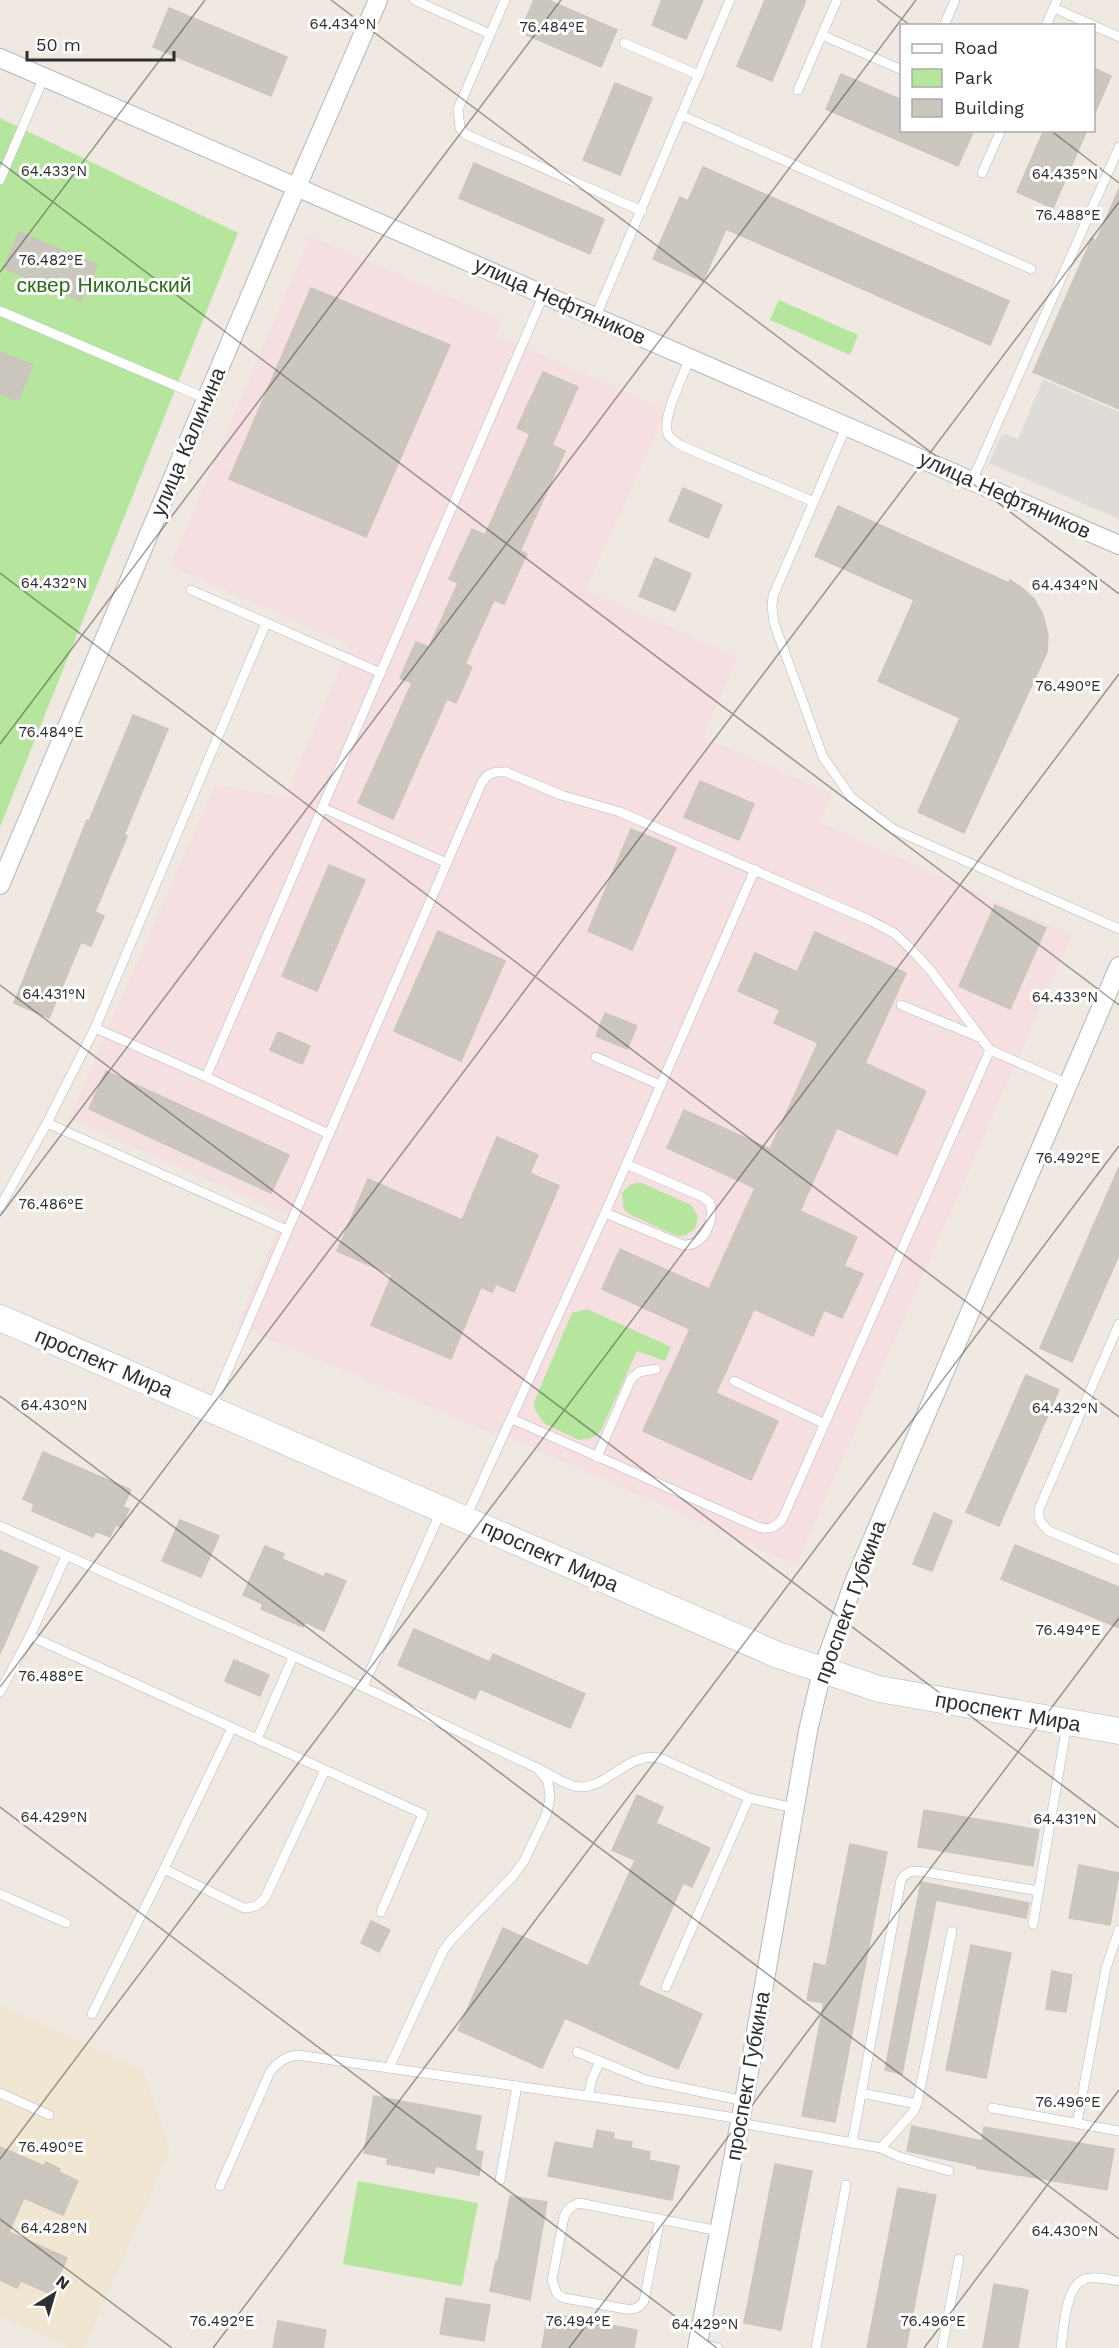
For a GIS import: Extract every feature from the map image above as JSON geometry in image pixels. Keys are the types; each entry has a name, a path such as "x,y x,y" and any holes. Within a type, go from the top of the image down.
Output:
{"main road":[{"name":"проспект Мира","path":"0,1318 748,1642 822,1671 902,1693 1119,1731"}],"street":[{"name":"улица Калинина","path":"0,885 378,0"},
{"name":"улица Нефтяников","path":"1,61 44,77 297,186 1119,545"},
{"name":"проспект Губкина","path":"697,2346 742,2114 794,1808 822,1671 854,1582 1068,1084 1114,992 1119,966"}],"lane":[{"path":"414,0 490,34"},
{"path":"505,0 458,109 460,128 465,134 642,211"},
{"path":"596,316 683,116 730,0"},
{"path":"798,90 837,0"},
{"path":"945,24 954,0"},
{"path":"1047,24 1056,4 1119,36"},
{"path":"822,35 900,69"},
{"path":"624,43 699,75"},
{"path":"0,180 44,77"},
{"path":"683,116 1031,269"},
{"path":"982,174 1000,132"},
{"path":"972,481 1119,147"},
{"path":"206,1077 544,294"},
{"path":"0,311 207,399"},
{"path":"690,358 671,405 667,428 669,435 682,446 813,502"},
{"path":"847,425 773,596 772,607 774,623 823,757 851,797 893,829 1119,929"},
{"path":"191,590 381,673"},
{"path":"0,1208 47,1123 95,1028 266,623"},
{"path":"211,1409 482,782 488,775 506,772 561,795 620,812 755,869 894,933 931,971 990,1050 1068,1084"},
{"path":"323,808 447,863"},
{"path":"465,1520 605,1213 755,869"},
{"path":"901,1005 981,1038"},
{"path":"95,1028 329,1134"},
{"path":"512,1419 767,1530 777,1526 782,1520 825,1424 990,1050"},
{"path":"596,1057 660,1085"},
{"path":"47,1123 287,1230"},
{"path":"605,1213 683,1245 691,1246 697,1243 712,1216 710,1203 703,1197 626,1164"},
{"path":"1119,1324 1040,1509 1039,1517 1042,1525 1049,1531 1119,1560"},
{"path":"597,1457 631,1379 639,1372 656,1369"},
{"path":"734,1382 825,1424"},
{"path":"363,1688 442,1509"},
{"path":"0,1526 363,1688 573,1785 581,1787 591,1785 639,1759 650,1756 660,1758 749,1798 794,1808"},
{"path":"0,1692 30,1636 66,1556"},
{"path":"30,1636 423,1814 381,1912"},
{"path":"257,1739 293,1657"},
{"path":"1033,1924 1067,1722"},
{"path":"92,2014 232,1728"},
{"path":"389,2067 443,1951 513,1876 524,1861 547,1813 550,1797 548,1782 537,1768"},
{"path":"164,1869 244,1908 252,1908 260,1904 265,1898 325,1770"},
{"path":"666,1987 749,1798"},
{"path":"852,2143 905,1874 910,1871 919,1871 1039,1892"},
{"path":"0,1894 66,1923"},
{"path":"1077,2123 1106,1968 1119,1930"},
{"path":"881,2148 913,2112 917,2104 952,1931"},
{"path":"577,2052 646,2080 742,2114 852,2143 881,2148 900,2157 949,2171"},
{"path":"220,2186 270,2072 287,2057 297,2055 588,2096 742,2114"},
{"path":"588,2096 590,2084 600,2061"},
{"path":"500,2180 517,2086"},
{"path":"0,2093 49,2115"},
{"path":"861,2094 917,2104"},
{"path":"992,2108 1119,2132"},
{"path":"816,2348 846,2186"},
{"path":"660,2219 644,2301 635,2310 564,2298 557,2294 552,2280 564,2217 572,2205 579,2203 660,2219 719,2231"},
{"path":"942,2348 958,2259"},
{"path":"1061,2348 1071,2292 1078,2282 1088,2277 1119,2282"},
{"path":"697,2346 718,2348"}],"shaded area":[{"path":"310,236 502,320 496,335 667,410 585,590 737,657 703,737 832,794 820,823 1072,935 796,1565 495,1431 494,1434 237,1325 284,1214 69,1118 215,785 285,797 350,645 170,566"},
{"path":"1043,379 1119,412 1119,519 989,463 1001,436 1006,434 1018,439"},
{"path":"0,2005 143,2070 170,2150 84,2348 72,2348 0,2317"}],"green space":[{"name":"сквер Никольский","path":"0,118 238,233 0,827"},
{"path":"779,300 858,335 850,355 770,320"},
{"path":"642,1183 691,1205 698,1216 695,1229 684,1236 677,1236 627,1213 623,1207 622,1193 630,1185"},
{"path":"587,1309 671,1347 665,1361 637,1351 601,1430 597,1435 579,1440 545,1424 535,1410 534,1402 572,1313"},
{"path":"358,2181 478,2203 462,2286 343,2264"}],"building":[{"path":"534,0 548,0 617,30 601,67 520,32"},
{"path":"662,0 703,0 686,39 652,25"},
{"path":"765,0 806,0 772,81 737,66"},
{"path":"169,8 287,57 271,96 153,47"},
{"path":"1095,68 1111,76 1095,113"},
{"path":"841,74 900,99 900,132 973,132 958,166 826,109"},
{"path":"615,83 652,98 620,175 583,160"},
{"path":"1043,132 1086,132 1053,208 1017,192"},
{"path":"474,163 604,219 590,254 459,198"},
{"path":"703,167 1009,301 990,345 726,229 703,281 653,259 680,197 688,201"},
{"path":"1119,189 1119,409 1033,372 1092,238 1096,241"},
{"path":"19,232 97,265 93,275 97,282 93,289 85,291 81,301 4,268"},
{"path":"311,288 450,345 366,537 229,479"},
{"path":"0,352 33,365 18,401 0,394"},
{"path":"543,372 578,387 552,445 565,451 520,551 527,554 504,604 494,600 465,664 472,667 456,703 447,699 393,819 358,803 412,683 400,678 416,642 429,647 458,583 449,579 472,529 485,535 530,434 517,428"},
{"path":"683,488 722,505 708,538 669,521"},
{"path":"838,506 1009,583 1010,580 1034,599 1043,615 1048,635 1047,652 964,833 918,812 960,718 878,681 914,600 815,556"},
{"path":"655,558 691,574 675,611 639,596"},
{"path":"133,715 168,729 95,912 104,916 91,946 81,942 49,1018 14,1003 87,820 89,821"},
{"path":"700,781 754,804 739,840 684,817"},
{"path":"631,829 676,848 632,950 588,931"},
{"path":"329,865 365,880 317,991 282,976"},
{"path":"995,905 1046,928 1010,1009 959,986"},
{"path":"438,931 505,961 461,1061 394,1031"},
{"path":"815,932 906,973 865,1063 926,1091 897,1155 837,1128 800,1211 857,1237 844,1266 863,1274 842,1318 824,1310 813,1336 754,1309 716,1393 778,1421 751,1480 643,1431 690,1329 602,1289 620,1249 709,1289 755,1188 667,1148 684,1110 770,1149 818,1043 774,1023 780,1010 738,991 755,953 797,972"},
{"path":"605,1013 637,1026 627,1049 596,1036"},
{"path":"278,1032 310,1046 302,1064 270,1050"},
{"path":"106,1071 289,1155 271,1193 89,1109"},
{"path":"497,1137 538,1155 530,1173 559,1186 514,1292 496,1284 492,1292 481,1287 451,1359 371,1325 392,1275 337,1251 368,1179 462,1220"},
{"path":"1119,1167 1119,1255 1072,1362 1040,1348"},
{"path":"1026,1375 1059,1390 999,1526 966,1512"},
{"path":"43,1452 131,1490 123,1507 129,1509 121,1527 116,1525 110,1537 96,1531 93,1537 32,1511 34,1504 23,1499"},
{"path":"934,1513 952,1521 932,1571 913,1564"},
{"path":"180,1520 219,1536 201,1577 162,1561"},
{"path":"1015,1545 1119,1587 1119,1628 1001,1579"},
{"path":"265,1546 284,1554 282,1559 324,1577 326,1573 346,1581 324,1631 305,1622 303,1627 261,1609 263,1604 243,1595"},
{"path":"0,1550 38,1567 0,1654"},
{"path":"414,1629 490,1662 493,1654 585,1694 570,1728 480,1689 475,1699 398,1665"},
{"path":"234,1660 269,1675 260,1696 225,1681"},
{"path":"637,1795 663,1807 656,1823 710,1848 692,1887 683,1883 638,1985 702,2014 678,2069 565,2018 542,2068 458,2030 503,1928 588,1966 635,1860 612,1850"},
{"path":"924,1810 1039,1830 1033,1866 918,1847"},
{"path":"850,1844 887,1852 835,2122 802,2116 824,2003 807,2000 814,1963 826,1966"},
{"path":"1079,1865 1119,1873 1110,1925 1069,1918"},
{"path":"921,1882 1029,1903 1026,1918 936,1900 902,2074 885,2070"},
{"path":"371,1921 390,1930 379,1952 361,1943"},
{"path":"971,1945 1011,1953 986,2078 946,2070"},
{"path":"1052,1971 1072,1975 1066,2012 1046,2009"},
{"path":"374,2096 481,2116 475,2150 483,2152 479,2175 435,2166 434,2173 387,2164 388,2158 364,2153"},
{"path":"912,2126 982,2141 984,2127 1114,2149 1107,2190 977,2168 977,2166 907,2151"},
{"path":"597,2130 614,2133 613,2139 632,2142 631,2148 650,2152 649,2160 679,2166 672,2200 548,2176 555,2142 593,2149"},
{"path":"0,2147 44,2166 46,2162 60,2169 59,2172 78,2181 63,2215 24,2198 9,2232 67,2258 51,2294 21,2281 17,2288 0,2280"},
{"path":"775,2164 812,2171 781,2330 744,2323"},
{"path":"898,2188 936,2195 906,2348 867,2348"},
{"path":"510,2196 547,2202 530,2300 490,2291 496,2261 498,2262"},
{"path":"994,2284 1028,2290 1018,2348 983,2348"},
{"path":"446,2298 490,2305 484,2341 440,2334"},
{"path":"548,2313 637,2330 634,2348 542,2348"},
{"path":"278,2321 326,2330 323,2348 273,2348"}]}
